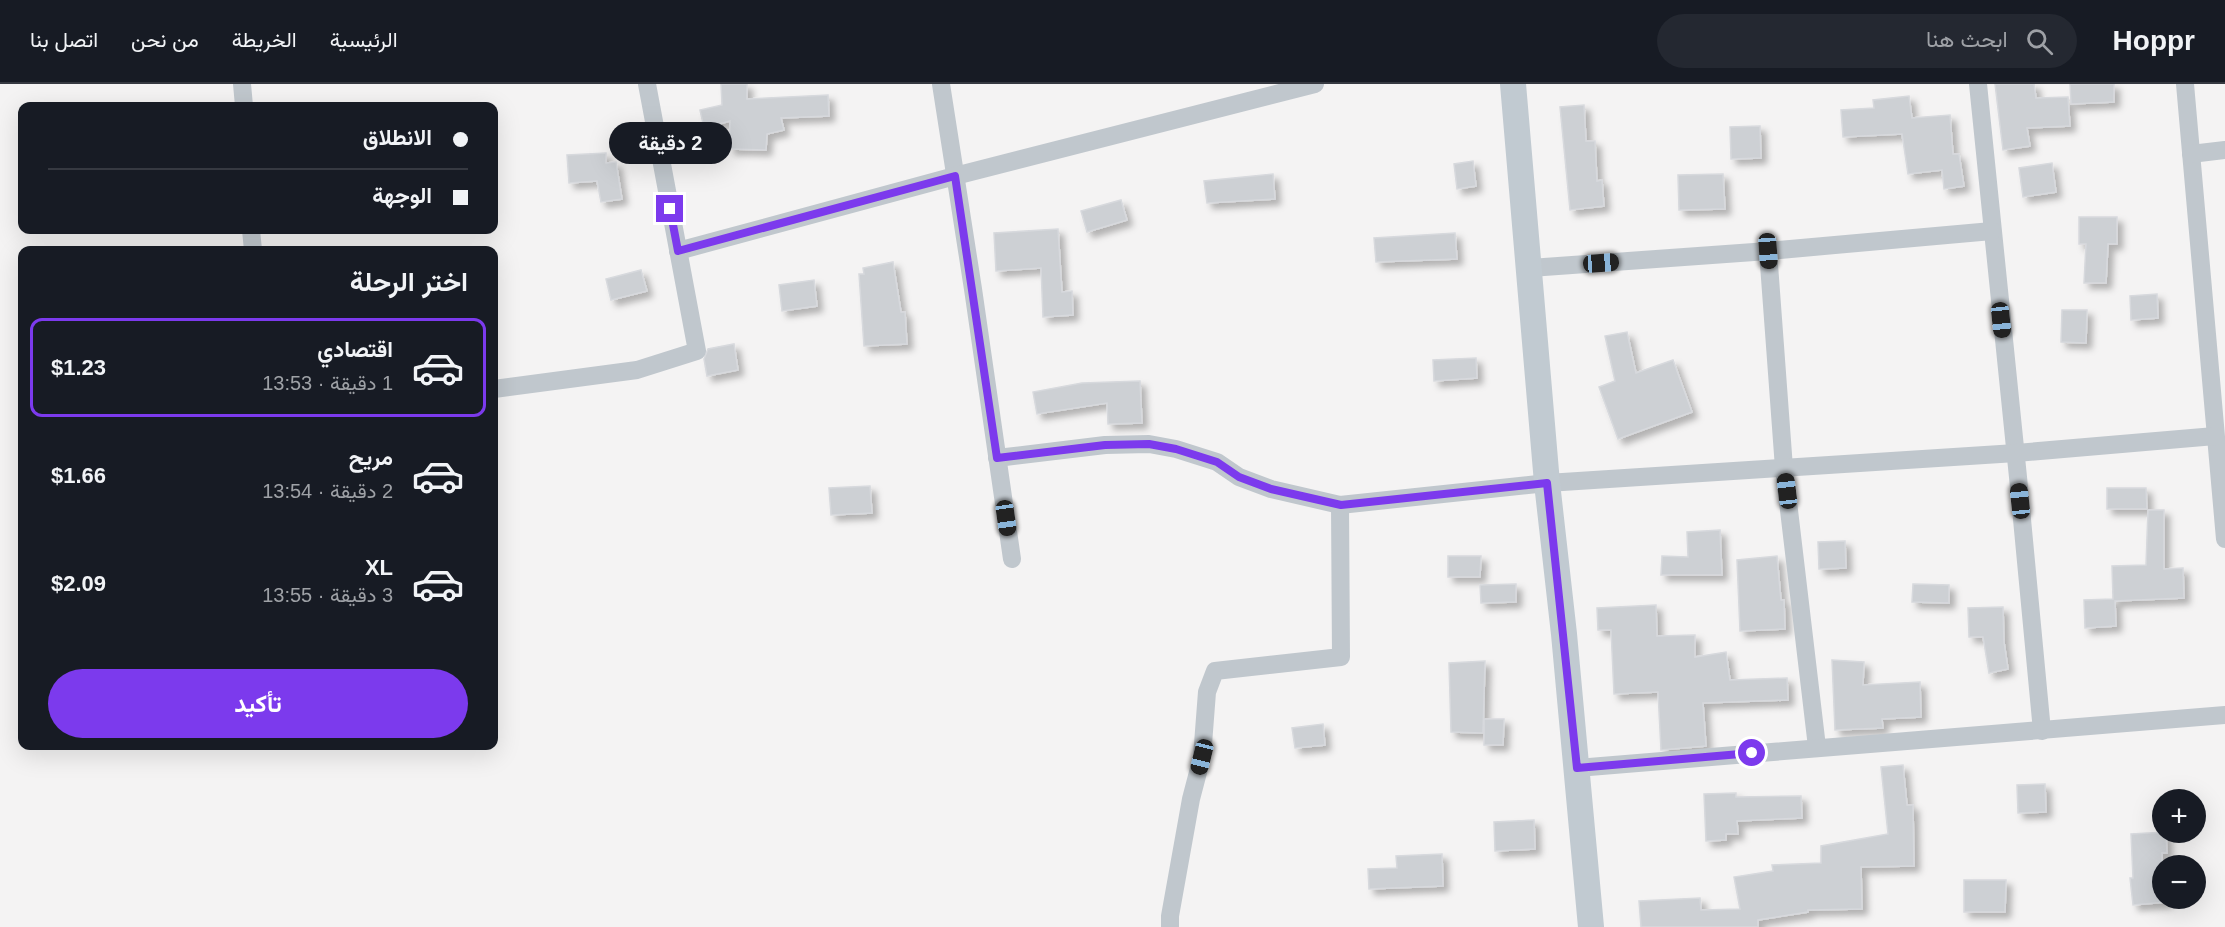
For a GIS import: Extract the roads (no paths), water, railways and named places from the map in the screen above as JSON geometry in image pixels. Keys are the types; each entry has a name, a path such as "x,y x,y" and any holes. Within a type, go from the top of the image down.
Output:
{"street":[{"path":"242,84 244,102"},
{"path":"498,388 637,370 697,351 646,84"},
{"path":"941,84 1012,559"},
{"path":"678,251 955,176 1315,84"},
{"path":"1513,84 1547,483 1591,927"},
{"path":"1978,84 2042,731"},
{"path":"2185,84 2225,539"},
{"path":"2191,154 2225,150"},
{"path":"1530,268 1768,251 1992,231"},
{"path":"1768,251 1784,468 1817,747"},
{"path":"997,458 1105,445 1149,444 1176,449 1217,462 1239,477 1271,489 1341,505 1547,483 2016,453 2215,436"},
{"path":"1170,927 1188,816 1202,757 1207,693 1215,672 1341,657 1341,505"},
{"path":"1577,768 2225,715"}]}
